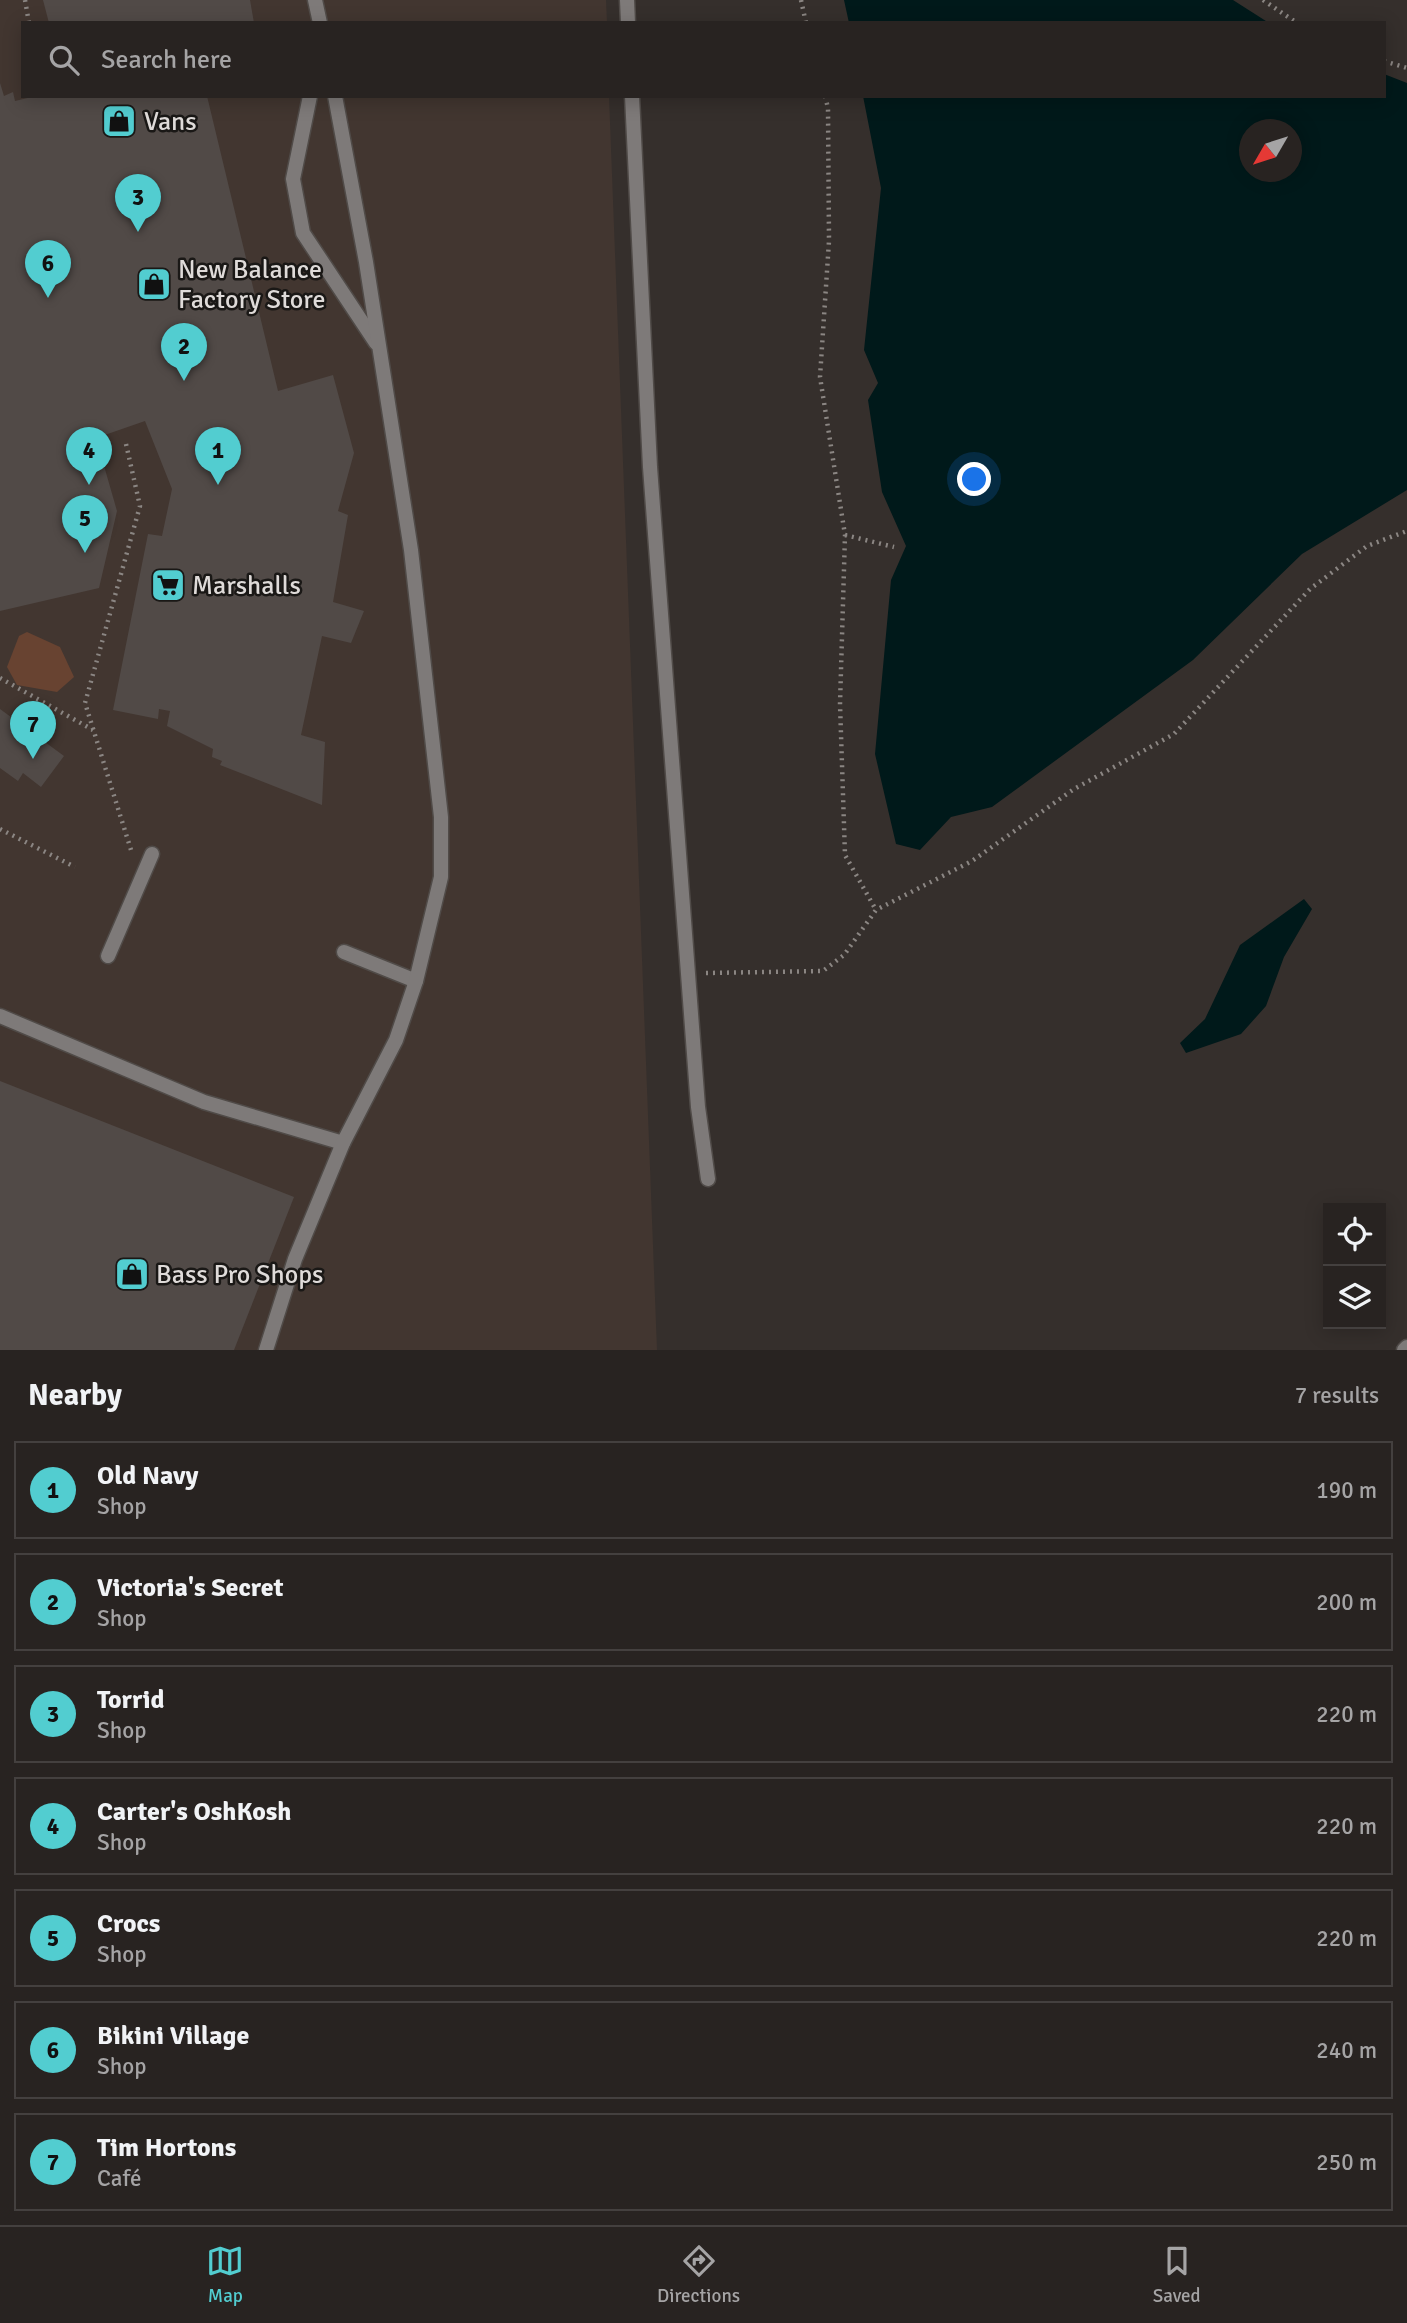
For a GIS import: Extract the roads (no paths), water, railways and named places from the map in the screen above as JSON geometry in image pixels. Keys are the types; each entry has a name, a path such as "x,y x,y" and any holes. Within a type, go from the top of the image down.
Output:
{"street":[{"path":"315,0 320,21"},
{"path":"627,0 628,21"},
{"path":"310,98 293,179 303,233 380,349"},
{"path":"266,1350 295,1259 343,1143 396,1040 416,981 441,877 441,817 411,550 380,349 335,98"},
{"path":"632,98 650,467 698,1107 708,1179"},
{"path":"108,956 152,854"},
{"path":"344,952 416,981"},
{"path":"0,1016 204,1102 343,1143"}],"water":[{"path":"844,0 1233,0 1266,21 849,21"},
{"path":"1386,75 1407,83 1407,490 1302,554 1193,660 992,807 951,817 920,850 896,844 875,754 891,580 906,546 882,492 868,400 878,383 864,350 881,188 863,98 1386,98"},
{"path":"1304,899 1312,909 1284,957 1266,1006 1241,1034 1186,1053 1180,1043 1205,1019 1240,945"}],"place":[{"name":"Vans","path":"119,121"},
{"name":"Torrid","path":"138,232"},
{"name":"New Balance Factory Store","path":"154,284"},
{"name":"Bikini Village","path":"48,298"},
{"name":"Victoria's Secret","path":"184,381"},
{"name":"Carter's OshKosh","path":"89,485"},
{"name":"Old Navy","path":"218,485"},
{"name":"Crocs","path":"85,553"},
{"name":"Marshalls","path":"168,585"},
{"name":"Tim Hortons","path":"33,759"},
{"name":"Bass Pro Shops","path":"132,1274"}]}
